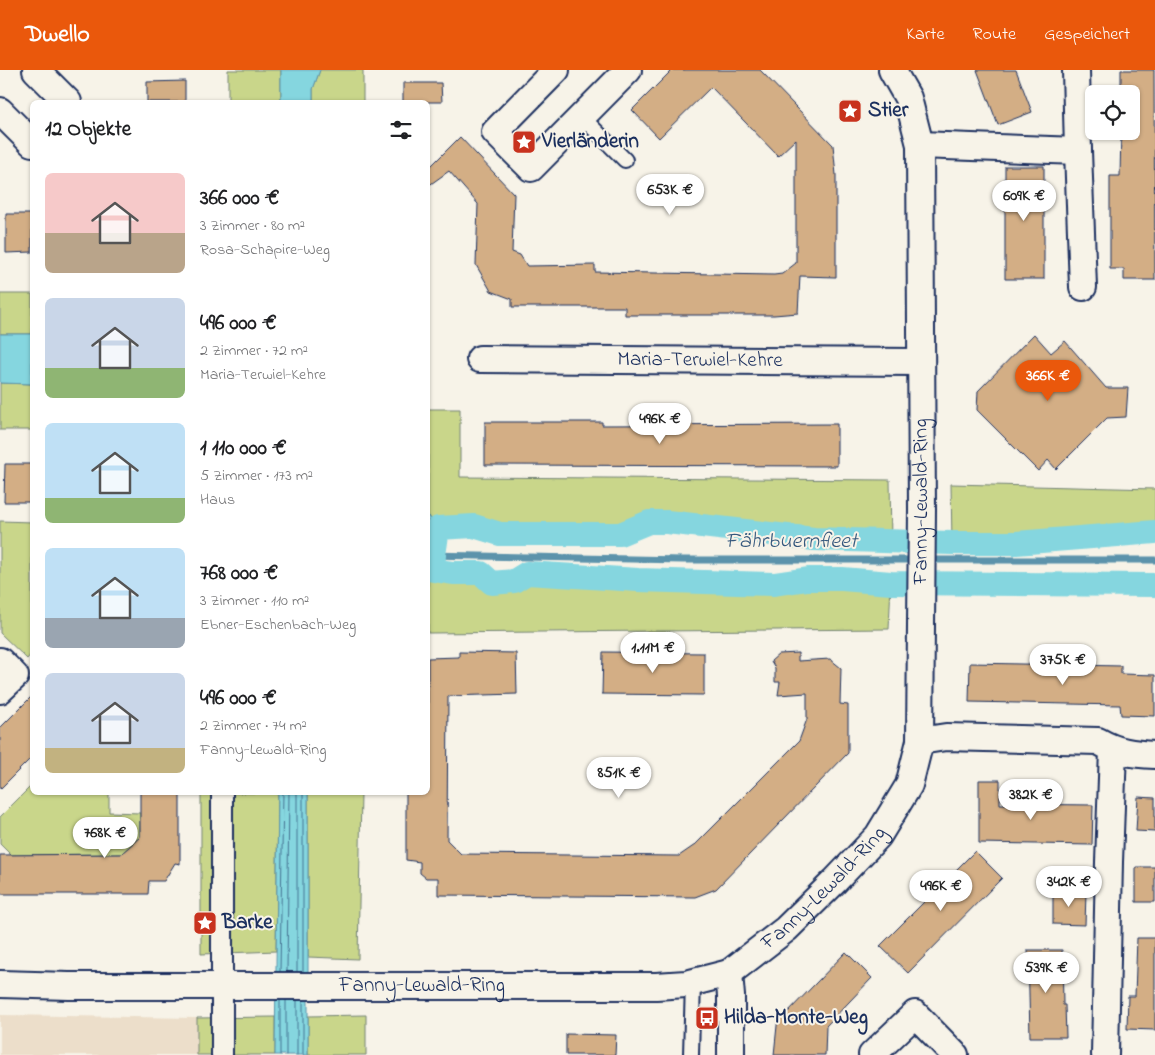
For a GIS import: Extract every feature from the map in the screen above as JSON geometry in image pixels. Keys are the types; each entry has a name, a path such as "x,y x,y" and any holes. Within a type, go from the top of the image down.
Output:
{"street":[{"path":"36,70 66,100"},
{"path":"556,70 495,132 531,168 628,70"},
{"name":"Fanny-Lewald-Ring","path":"0,984 656,986 693,982 729,973 804,914 878,836 909,785 920,741 922,510 920,145 908,98 892,70"},
{"path":"1076,70 1083,286"},
{"path":"0,111 30,141"},
{"path":"920,145 1078,152"},
{"name":"Maria-Terwiel-Kehre","path":"480,359 921,362"},
{"path":"0,661 15,676 0,690"},
{"path":"920,741 946,737 1098,741 1113,750 1155,755"},
{"path":"1105,1055 1113,750"},
{"path":"222,795 222,1055"},
{"path":"729,973 731,1055"},
{"path":"872,1055 915,1014 955,1055"}],"lane":[{"path":"582,117 626,160"},
{"path":"691,1055 693,982"}],"shaded area":[{"path":"0,1015 197,1018 197,1055 0,1055"}],"green space":[{"path":"228,70 281,70 281,100 228,100"},
{"path":"320,70 363,70 363,100 313,100 313,89"},
{"path":"0,294 30,294 30,334 0,334"},
{"path":"0,383 30,384 30,430 0,430"},
{"path":"430,409 460,409 460,477 890,480 891,541 814,539 667,522 649,522 620,534 500,534 474,526 438,528 430,518"},
{"path":"951,484 1155,489 1155,532 1016,543 952,543"},
{"path":"0,521 30,522 30,655 27,659 0,633"},
{"path":"430,571 481,573 492,583 514,581 527,573 638,580 774,584 808,579 842,579 891,583 889,629 430,633"},
{"path":"30,787 30,795 109,795 109,812 140,813 140,837 121,854 11,855 0,844 0,817"},
{"path":"201,795 278,795 276,951 201,954"},
{"path":"308,795 361,795 358,959 308,957"},
{"path":"366,1015 366,1055 308,1055 308,1016"},
{"path":"275,1017 275,1055 197,1055 197,1018"}],"water":[{"path":"281,70 320,70 313,89 313,100 281,100"},
{"path":"0,334 30,334 30,384 0,383"},
{"path":"430,518 438,528 437,555 433,570 430,571"},
{"path":"278,795 308,795 308,1055 275,1055"}],"building":[{"path":"672,70 760,70 833,145 836,175 836,277 800,276 798,313 774,315 625,315 625,307 512,307 512,299 491,291 476,265 478,204 449,171 430,185 430,167 460,137 514,194 512,252 520,255 527,266 595,265 595,272 774,275 782,274 796,263 796,139 778,156 711,87 659,138 632,110"},
{"path":"977,70 1016,70 1032,112 998,125"},
{"path":"1121,70 1154,70 1155,280 1124,280 1124,269 1110,269 1110,176 1120,176 1121,140 1140,140 1140,85 1121,85"},
{"path":"185,81 185,100 147,100 147,82"},
{"path":"403,83 441,83 442,102 403,100"},
{"path":"1005,166 1044,166 1044,279 1005,279"},
{"path":"6,214 30,214 30,252 6,253"},
{"path":"1034,334 1051,353 1065,341 1106,388 1128,388 1126,417 1107,418 1056,469 1048,460 1038,471 977,410 978,391"},
{"path":"485,422 602,422 602,425 837,424 837,466 485,465"},
{"path":"5,464 30,464 30,502 4,502"},
{"path":"459,652 516,653 517,694 448,696 447,840 461,854 679,856 695,845 799,741 807,719 807,693 778,695 780,682 775,682 775,668 771,661 779,654 798,653 798,661 830,659 841,668 840,704 848,705 848,753 716,889 695,897 438,895 438,878 426,878 420,873 420,862 406,860 406,795 430,795 430,658 459,657"},
{"path":"603,652 704,653 704,695 602,694"},
{"path":"970,663 1121,666 1121,674 1155,675 1155,716 1121,715 1120,705 969,702"},
{"path":"30,698 30,759 0,789 0,728"},
{"path":"979,780 1000,780 1000,804 1093,805 1092,845 979,843"},
{"path":"140,795 180,795 180,864 175,863 164,881 149,881 148,894 0,894 0,855 121,854 140,837"},
{"path":"1138,797 1155,798 1155,832 1136,831"},
{"path":"975,851 1002,878 908,973 880,946"},
{"path":"1136,867 1155,867 1155,902 1136,902"},
{"path":"1053,892 1086,892 1085,925 1053,924"},
{"path":"1137,938 1155,938 1155,1030 1127,1029 1128,996 1135,996"},
{"path":"1028,950 1062,950 1063,1005 1065,1005 1066,1037 1030,1037"},
{"path":"846,952 872,978 826,1026 825,1055 774,1055 778,1016 785,1015"},
{"path":"566,1034 616,1035 615,1055 566,1055"}],"waterway":[{"name":"Fährbuernfleet","path":"1155,532 1016,543 952,543 814,539 667,522 649,522 620,534 500,534 474,526 438,528 433,570 453,573 481,573 492,583 514,581 527,573 638,580 774,584 808,579 842,579 891,583 1155,585"},
{"name":"Fährbuernfleet","path":"430,555 683,560 1155,560"}],"place":[{"name":"Stier","path":"850,111"},
{"name":"Vierländerin","path":"524,142"},
{"name":"Barke","path":"205,923"},
{"name":"Hilda-Monte-Weg","path":"707,1018"}]}
